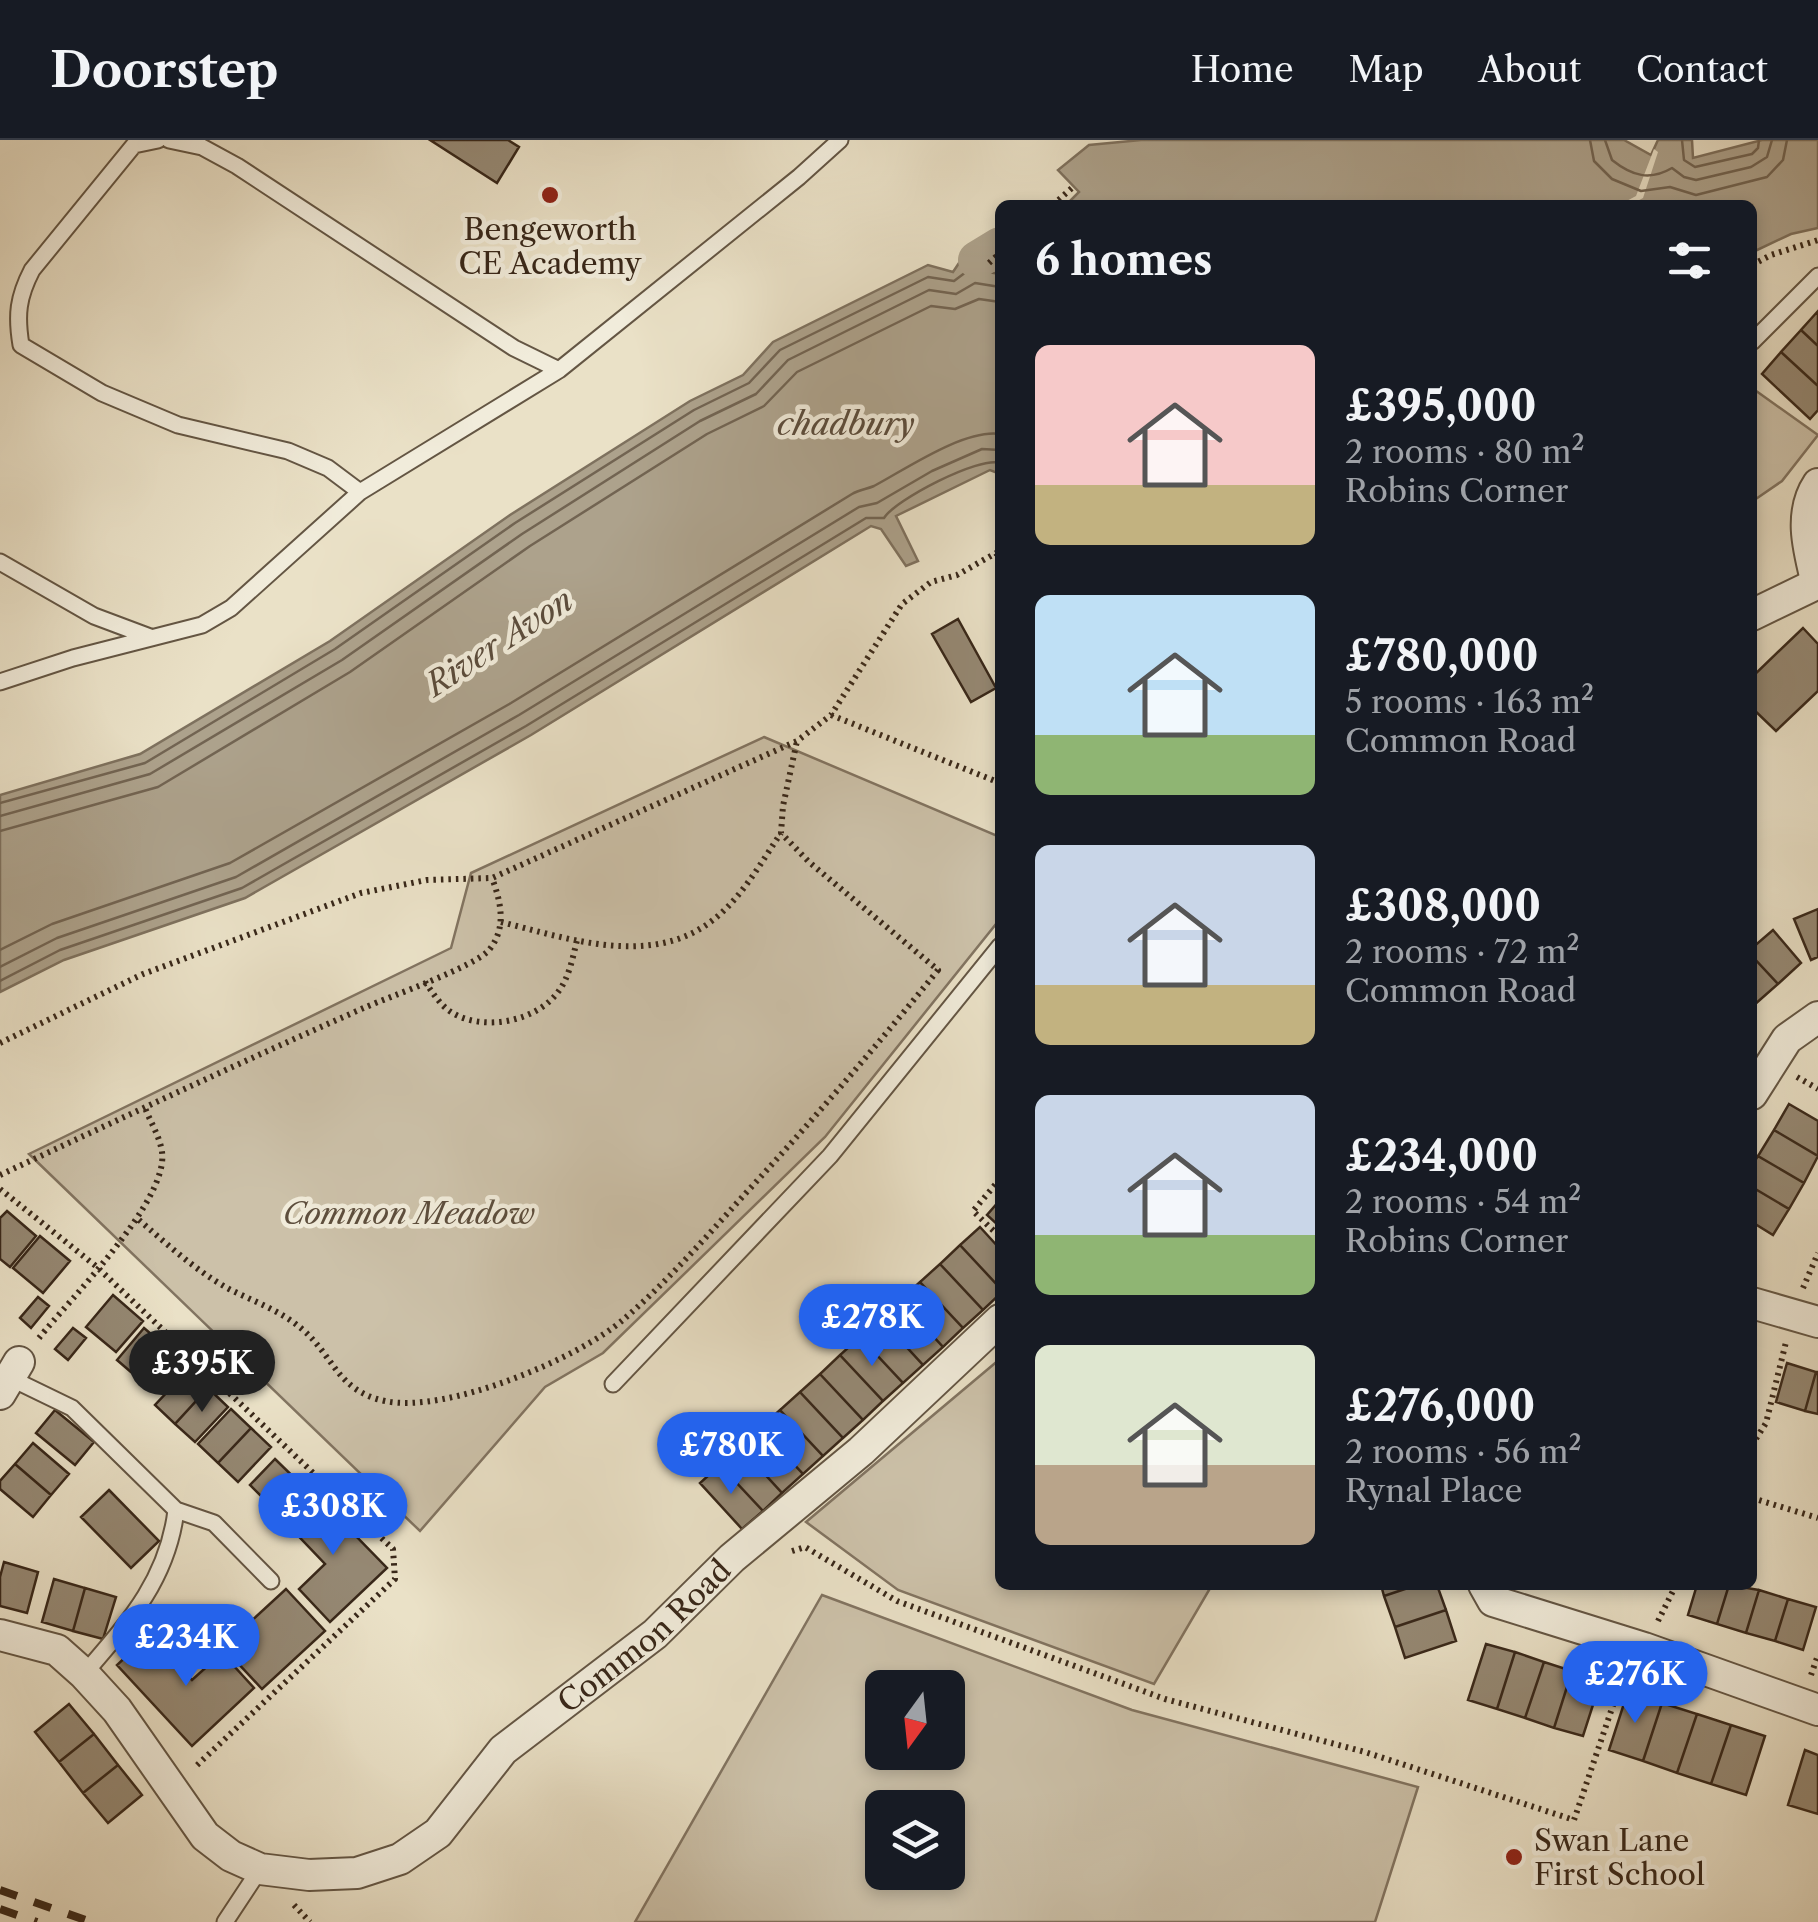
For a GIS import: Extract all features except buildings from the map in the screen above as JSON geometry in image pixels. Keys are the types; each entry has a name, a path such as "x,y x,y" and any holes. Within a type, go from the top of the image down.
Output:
{"street":[{"path":"1757,613 1817,584 1805,533 1818,484"},
{"path":"1757,1086 1787,1039 1818,1018"},
{"path":"1757,1304 1818,1322"},
{"name":"Common Road","path":"260,1869 309,1875 358,1872 400,1859 438,1832 503,1750 655,1634 732,1558 861,1451 995,1325"},
{"path":"1487,1590 1493,1601 1644,1648 1818,1710"},
{"path":"0,1636 57,1650 84,1674 117,1710 205,1836 231,1856 260,1869"}],"lane":[{"path":"158,140 134,145 32,270 20,293 16,317 22,345 102,393 178,425 288,451 328,468 360,492"},
{"path":"169,140 202,147 237,166 514,348 559,370"},
{"path":"0,682 73,658 202,625 231,608 360,492 559,370 840,140"},
{"path":"1757,337 1818,276"},
{"path":"0,562 94,616 150,638"},
{"path":"613,1384 830,1156 995,952"},
{"path":"7,1377 72,1408 176,1510 214,1524 271,1581"},
{"path":"84,1674 136,1614 172,1541 176,1510"},
{"path":"225,1922 260,1869"}],"path":[{"path":"1058,200 1074,186"},
{"path":"1757,262 1818,240"},
{"path":"989,262 995,257"},
{"path":"0,1044 143,974 360,892 427,880 492,878 797,741 831,715 902,604 931,582 957,576 995,554"},
{"path":"831,715 995,782"},
{"path":"501,922 577,940 632,946 671,940 709,924 744,888 781,834 797,741"},
{"path":"139,1220 227,1288 303,1330 353,1390 387,1402 426,1402 476,1392 579,1351 624,1320 719,1223 852,1077 938,970 781,834"},
{"path":"0,1175 182,1088 488,951 501,922 500,900 492,878"},
{"path":"425,982 452,1013 478,1024 513,1019 542,1008 559,991 577,940"},
{"path":"7,1377 139,1220 155,1188 162,1153 145,1108"},
{"path":"995,1185 973,1211 995,1232"},
{"path":"0,1189 96,1267 393,1549 395,1579 171,1789"},
{"path":"1757,1500 1818,1518"},
{"path":"806,1548 897,1600 1165,1699 1365,1752 1574,1820 1624,1671 1644,1648 1673,1590"}],"green space":[{"path":"1757,392 1818,435 1782,481 1757,498"},
{"name":"Common Meadow","path":"764,737 995,835 995,925 825,1137 603,1353 545,1387 420,1531 29,1154 451,948 471,873"},
{"path":"995,1363 995,1590 1209,1590 1154,1684 898,1590 806,1522"},
{"path":"822,1595 1132,1710 1418,1787 1375,1922 635,1922"}],"water":[{"path":"1141,140 1624,140 1651,155 1658,140 1692,140 1693,158 1762,140 1818,140 1818,228 1791,234 1757,250 1757,200 1071,200 1079,192 1058,170 1089,145"},
{"name":"chadbury","path":"963,257 995,265 995,472 990,470 896,516 918,561 906,566 881,529 871,526 531,735 245,898 64,960 0,992 0,795 140,754 330,641 510,515 690,401 743,375 773,342 928,265 953,272"}],"pier":[{"path":"1654,149 1658,152 1643,198 1628,200 1636,196"}],"waterway":[{"path":"977,260 995,249"}],"railway":[{"path":"0,1890 91,1922"},
{"path":"0,1909 37,1922"}],"place":[{"name":"Bengeworth CE Academy","path":"550,195"},
{"name":"Swan Lane First School","path":"1514,1857"}],"water label":[{"name":"River Avon","path":"499,642"}]}
